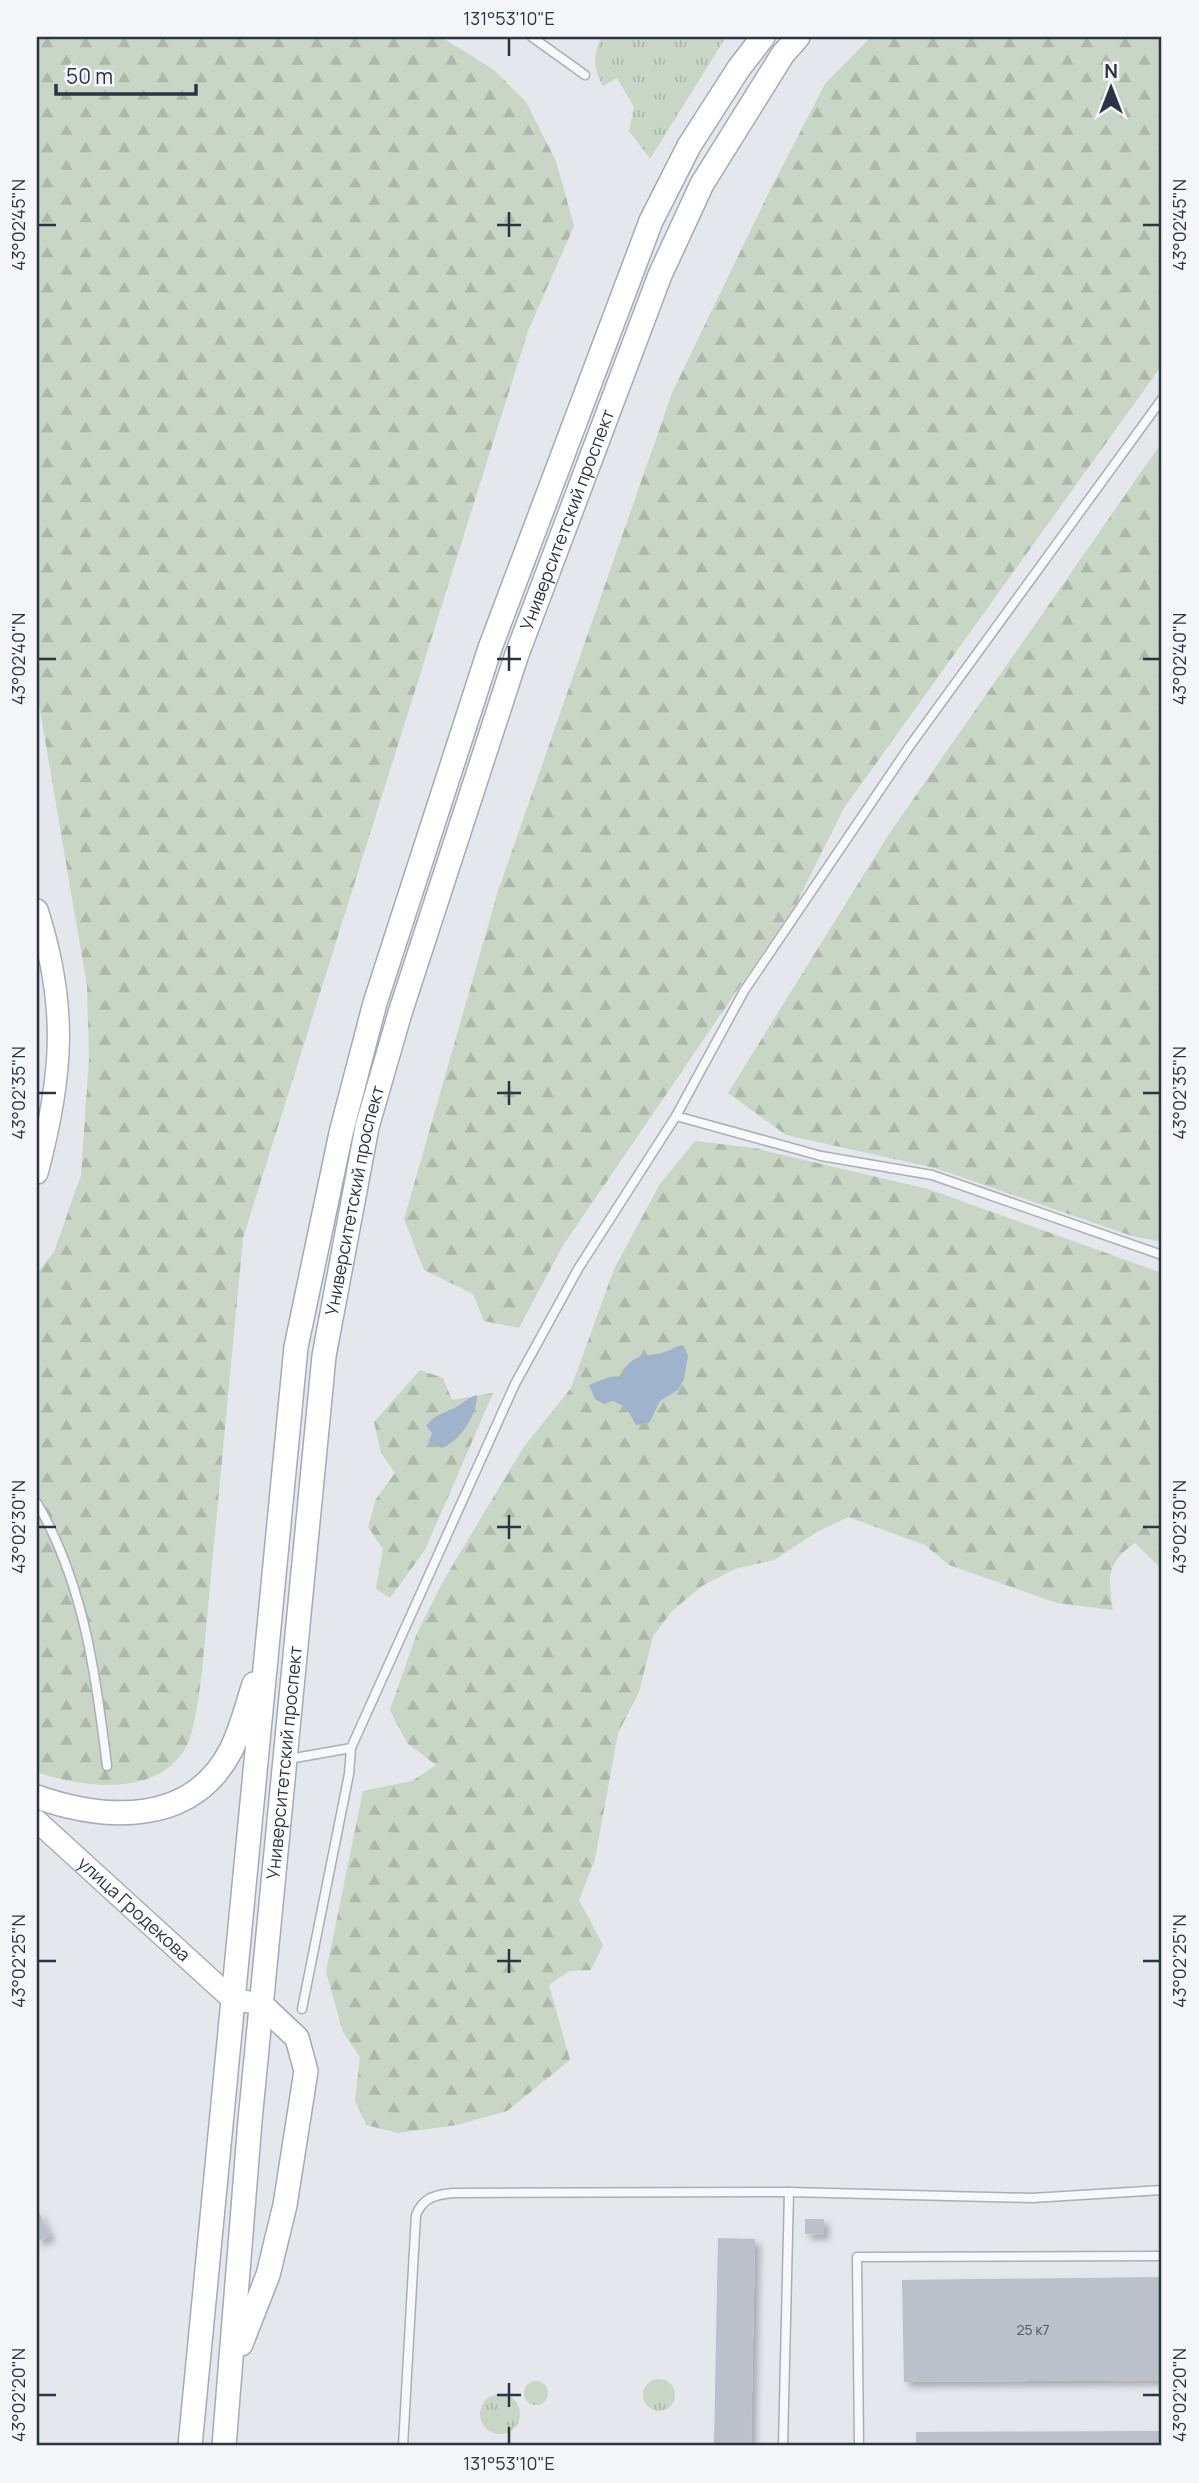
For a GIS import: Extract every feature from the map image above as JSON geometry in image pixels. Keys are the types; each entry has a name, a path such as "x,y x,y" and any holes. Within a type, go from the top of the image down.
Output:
{"main road":[{"name":"Университетский проспект","path":"190,2446 296,1346 319,1229 375,1003 491,648 651,221 689,146 739,68 763,37"},
{"name":"Университетский проспект","path":"224,2446 282,1760 324,1356 351,1199 367,1127 400,1013 516,657 660,275 702,184 783,54 798,37"},
{"path":"491,648 516,657"},
{"path":"37,910 50,951 59,998 59,1069 49,1127 37,1173"},
{"path":"37,1797 87,1811 135,1814 182,1801 208,1783 230,1751 267,1645"},
{"name":"улица Гродекова","path":"37,1821 232,1999"},
{"path":"232,1999 261,2004 296,2038 306,2071 285,2205 268,2276 232,2366"}],"lane":[{"path":"532,37 585,75"},
{"path":"302,2010 349,1774 351,1748 515,1384 578,1269 676,1115 744,991 909,747 1162,400"},
{"path":"676,1115 821,1156 932,1175 1162,1255"},
{"path":"37,1503 60,1546 75,1587 95,1672 107,1766"},
{"path":"282,1760 351,1748"},
{"path":"403,2446 416,2216 420,2205 428,2198 452,2193 789,2192 1032,2198 1162,2190"},
{"path":"782,2446 789,2192"},
{"path":"859,2446 857,2257 1162,2256"}],"green space":[{"path":"37,37 441,37 494,70 526,102 556,161 574,226 528,331 243,1238 202,1671 190,1737 182,1754 168,1768 133,1783 114,1785 73,1782 37,1772 37,1273 54,1252 81,1175 89,1058 87,986 37,693"},
{"path":"601,37 726,37 650,159 629,131 634,107 617,78 603,86 600,79 595,62"},
{"path":"871,37 1162,37 1162,365 844,808 796,904 562,1247 519,1328 484,1321 473,1294 424,1270 404,1219 498,891 672,393 770,190 825,84"},
{"path":"1162,442 1162,1242 1132,1236 935,1168 786,1135 728,1093 889,834"},
{"path":"695,1141 754,1148 928,1189 1162,1273 1162,1569 1135,1543 1119,1557 1111,1572 1113,1610 1057,1603 949,1565 925,1545 848,1517 817,1532 774,1560 735,1569 702,1586 672,1611 653,1636 639,1692 618,1733 595,1859 579,1900 603,1945 591,1970 569,1971 549,1985 570,2060 507,2111 457,2125 398,2133 366,2125 355,2100 360,2057 343,2032 326,1972 363,1791 412,1781 436,1765 407,1743 390,1710 417,1633 442,1583 523,1448 571,1388 614,1269 660,1184"},
{"path":"420,1370 443,1378 452,1400 493,1393 425,1550 390,1598 376,1589 383,1549 368,1527 376,1499 395,1473 381,1453 374,1422"},
{"path":"659,2379 670,2384 675,2395 670,2406 659,2411 648,2406 643,2395 648,2384"},
{"path":"536,2381 544,2385 548,2393 544,2401 536,2405 528,2401 524,2393 528,2385"},
{"path":"500,2394 514,2400 520,2414 514,2428 500,2434 486,2428 480,2414 486,2400"}],"water":[{"path":"683,1345 688,1355 684,1379 678,1390 660,1401 649,1423 636,1425 626,1407 613,1401 604,1404 595,1399 589,1385 609,1377 622,1376 633,1360"},
{"path":"477,1395 471,1419 455,1440 441,1448 429,1441 432,1433 426,1426 430,1422"}],"building":[{"path":"37,2208 50,2236 37,2242"},
{"path":"805,2219 824,2219 824,2235 805,2234"},
{"path":"718,2238 755,2239 751,2446 714,2446"},
{"path":"1162,2277 1162,2380 904,2382 902,2280"},
{"path":"1162,2431 1162,2446 916,2446 916,2432"}]}
